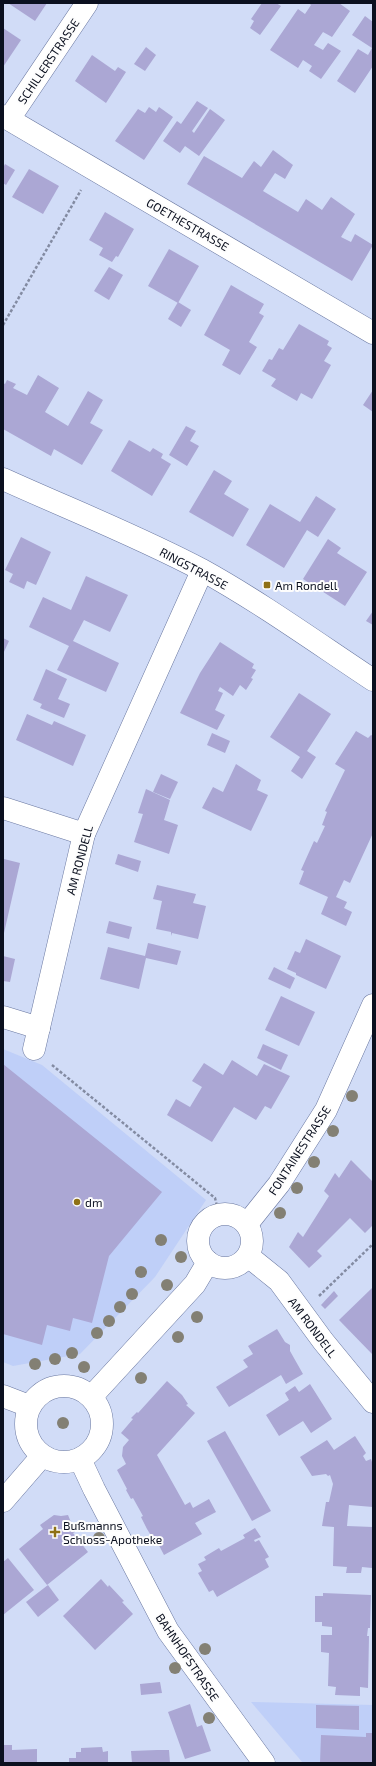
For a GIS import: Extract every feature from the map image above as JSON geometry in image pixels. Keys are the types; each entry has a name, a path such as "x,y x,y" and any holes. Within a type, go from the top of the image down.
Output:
{"street":[{"name":"SCHILLERSTRASSE","path":"6,117 87,3"},
{"name":"GOETHESTRASSE","path":"6,117 373,333"},
{"name":"RINGSTRASSE","path":"3,479 146,543 202,571 290,624 373,680"},
{"name":"AM RONDELL","path":"34,1049 84,834 202,571"},
{"path":"3,808 84,834"},
{"name":"FONTAINESTRASSE","path":"247,1224 279,1184 326,1110 373,1005"},
{"path":"3,1017 39,1028"},
{"path":"220,1214 230,1214 239,1217 247,1224 252,1234 252,1245 248,1256 240,1264 230,1268 218,1267 208,1262 201,1253 198,1242 200,1230 208,1220 220,1214"},
{"name":"AM RONDELL","path":"248,1256 279,1281 373,1402"},
{"path":"92,1396 195,1284 208,1262"},
{"path":"61,1385 78,1388 92,1396 101,1412 103,1429 96,1446 80,1459 71,1462 57,1462 42,1456 34,1449 28,1439 25,1423 29,1406 42,1392 61,1385"},
{"path":"3,1396 29,1406"},
{"path":"3,1501 42,1456"},
{"name":"BAHNHOFSTRASSE","path":"80,1459 97,1496 168,1631 264,1763"}],"path":[{"path":"3,325 93,168"},
{"path":"34,1049 215,1198 220,1214"},
{"path":"302,1312 373,1244"},
{"path":"370,1246 373,1249"}],"shaded area":[{"path":"3,1049 42,1065 206,1200 155,1277 80,1354 13,1366 3,1362"},
{"path":"251,1702 373,1705 373,1763 303,1763"}],"building":[{"path":"8,3 47,3 35,21"},
{"path":"262,3 276,3 281,6 260,35 250,28 254,21 251,19"},
{"path":"309,3 339,3 350,11 332,37 323,32 314,45 323,50 328,43 341,51 321,79 309,71 312,66 303,60 298,68 270,50 298,9 305,14 311,5"},
{"path":"365,16 373,22 373,66 355,93 337,81 358,49 368,55 372,48 352,35"},
{"path":"3,28 21,40 3,67"},
{"path":"146,47 156,55 145,71 134,64"},
{"path":"92,55 115,71 118,67 126,72 106,103 75,81"},
{"path":"197,101 208,108 192,131 194,133 210,109 225,120 199,156 185,146 180,153 163,141 177,121 181,124"},
{"path":"149,107 156,112 159,107 173,117 144,160 115,141 138,109 145,113"},
{"path":"273,150 293,165 285,179 275,173 263,191 298,212 306,199 322,210 331,197 355,214 341,237 351,242 355,234 373,245 352,281 187,184 204,156 242,178 254,161 261,167"},
{"path":"5,164 15,170 6,185 3,183 3,168"},
{"path":"29,169 59,186 43,214 12,197"},
{"path":"105,212 134,229 118,257 116,256 112,262 99,255 103,248 89,240"},
{"path":"169,249 199,266 178,303 148,286"},
{"path":"109,267 123,275 109,300 94,291"},
{"path":"231,285 264,304 259,313 264,316 249,342 257,347 240,375 222,365 230,350 204,335"},
{"path":"178,302 191,310 181,327 168,319"},
{"path":"299,324 329,341 327,345 332,348 324,361 331,365 312,399 301,393 297,401 271,386 276,379 262,371 269,359 272,360 279,348 283,350"},
{"path":"38,375 59,388 45,412 68,426 88,391 103,400 90,423 103,430 82,465 54,449 51,456 3,429 3,383 5,384 7,380 16,384 13,388 27,395"},
{"path":"373,390 373,412 363,405"},
{"path":"186,426 196,431 190,441 199,446 187,466 169,455"},
{"path":"129,440 150,452 153,448 163,454 161,458 171,464 152,496 111,471"},
{"path":"214,470 232,481 224,494 249,509 233,537 189,512"},
{"path":"316,496 336,509 318,537 307,530 284,568 246,545 270,504 300,522"},
{"path":"21,537 51,552 36,585 27,581 24,589 9,582 13,574 5,570"},
{"path":"328,539 341,548 337,553 367,572 345,606 303,579"},
{"path":"86,576 128,595 110,632 84,620 73,641 119,663 106,692 57,670 69,646 29,627 43,597 71,610"},
{"path":"373,611 373,625 366,621"},
{"path":"3,638 9,641 3,654"},
{"path":"220,642 254,664 252,668 256,670 251,678 253,679 246,690 240,685 233,696 220,687 218,691 223,693 215,710 225,715 217,730 180,713 200,673"},
{"path":"46,669 67,679 58,699 70,704 64,718 40,708 42,704 33,700"},
{"path":"299,693 331,714 307,751 316,757 302,779 291,771 300,757 270,737"},
{"path":"27,714 52,725 54,721 86,735 73,766 16,740"},
{"path":"356,731 368,738 371,735 373,736 373,833 350,883 344,880 336,897 347,902 344,908 352,912 346,926 321,914 328,897 299,884 304,871 301,870 314,841 317,843 325,826 322,825 327,812 325,811 345,770 335,764"},
{"path":"212,733 230,741 225,753 207,745"},
{"path":"236,764 261,780 257,790 268,795 251,831 202,808 213,787 223,792"},
{"path":"161,774 178,782 170,799 153,792"},
{"path":"146,789 170,800 164,820 178,825 169,854 134,842 143,814 138,813"},
{"path":"118,854 141,861 138,872 115,864"},
{"path":"4,859 20,863 4,933 3,865"},
{"path":"157,885 196,894 193,903 206,906 198,939 172,933 171,936 171,932 156,929 162,901 153,899"},
{"path":"109,921 132,927 129,939 106,933"},
{"path":"306,939 341,956 326,989 296,975 296,973 287,969 295,951 300,953"},
{"path":"148,943 181,951 177,965 146,958 139,989 100,979 108,947 145,956"},
{"path":"3,956 15,959 10,982 3,981"},
{"path":"274,967 295,978 290,989 268,979"},
{"path":"281,996 315,1012 299,1046 265,1030"},
{"path":"263,1044 288,1055 281,1070 257,1058"},
{"path":"232,1060 257,1076 264,1064 290,1076 271,1109 265,1106 256,1120 234,1107 212,1142 167,1115 176,1099 190,1107 202,1087 192,1081 204,1063 223,1075"},
{"path":"3,1064 162,1192 109,1256 92,1323 73,1318 70,1331 47,1325 42,1345 3,1334"},
{"path":"351,1160 373,1182 373,1225 365,1233 350,1218 317,1251 322,1256 309,1268 289,1247 298,1232 303,1237 329,1196 324,1191 335,1173 339,1178"},
{"path":"372,1288 373,1289 373,1355 339,1320"},
{"path":"334,1291 338,1296 325,1309 321,1305"},
{"path":"277,1329 285,1342 290,1345 290,1351 303,1374 286,1384 281,1375 229,1407 216,1387 248,1367 243,1360 253,1354 248,1346"},
{"path":"167,1381 182,1395 188,1404 186,1405 195,1413 157,1455 185,1505 190,1502 193,1508 209,1499 216,1512 195,1523 202,1534 164,1555 154,1536 152,1537 147,1529 141,1517 143,1516 133,1498 131,1499 117,1470 126,1464 122,1456 123,1447 129,1440 121,1433 133,1419 131,1418 137,1412 138,1413"},
{"path":"310,1384 332,1419 311,1433 303,1421 279,1436 266,1415 289,1400 285,1393 295,1386 299,1392"},
{"path":"225,1431 271,1511 252,1521 207,1441"},
{"path":"355,1436 366,1453 363,1456 366,1461 371,1459 373,1465 373,1507 349,1505 347,1526 373,1527 372,1568 362,1567 361,1573 346,1573 347,1567 333,1566 334,1527 322,1526 326,1502 329,1502 333,1484 330,1475 328,1476 326,1474 312,1476 300,1457 327,1440 334,1450"},
{"path":"54,1515 68,1515 75,1532 73,1533 88,1552 47,1585 19,1549 43,1529 40,1525"},
{"path":"255,1528 261,1537 254,1540 255,1542 259,1540 269,1557 265,1559 269,1567 217,1597 213,1590 209,1592 198,1573 202,1571 198,1564 206,1560 204,1557 219,1548 221,1551 245,1538 243,1535"},
{"path":"8,1558 34,1590 3,1615 3,1562"},
{"path":"101,1579 124,1601 122,1602 133,1614 95,1650 63,1616"},
{"path":"48,1585 59,1600 38,1617 26,1602"},
{"path":"323,1593 371,1595 370,1628 368,1628 367,1636 369,1636 368,1688 360,1687 360,1696 335,1695 336,1687 328,1686 329,1653 321,1652 321,1635 332,1635 332,1627 322,1626 322,1622 315,1622 315,1596 323,1596"},
{"path":"160,1682 162,1693 141,1695 140,1684"},
{"path":"190,1704 197,1727 202,1725 211,1751 185,1759 168,1712"},
{"path":"316,1705 359,1706 359,1730 316,1728"},
{"path":"366,1733 373,1733 373,1763 320,1763 321,1735 366,1737"},
{"path":"3,1745 12,1745 12,1750 37,1749 37,1763 3,1763"},
{"path":"102,1747 103,1752 108,1751 108,1763 69,1763 69,1758 76,1758 76,1752 81,1752 81,1748"},
{"path":"169,1750 170,1763 132,1763 131,1751"}],"place":[{"name":"Am Rondell","path":"267,585"},
{"name":"dm","path":"77,1202"},
{"name":"Bußmanns Schloss-Apotheke","path":"55,1532"}]}
